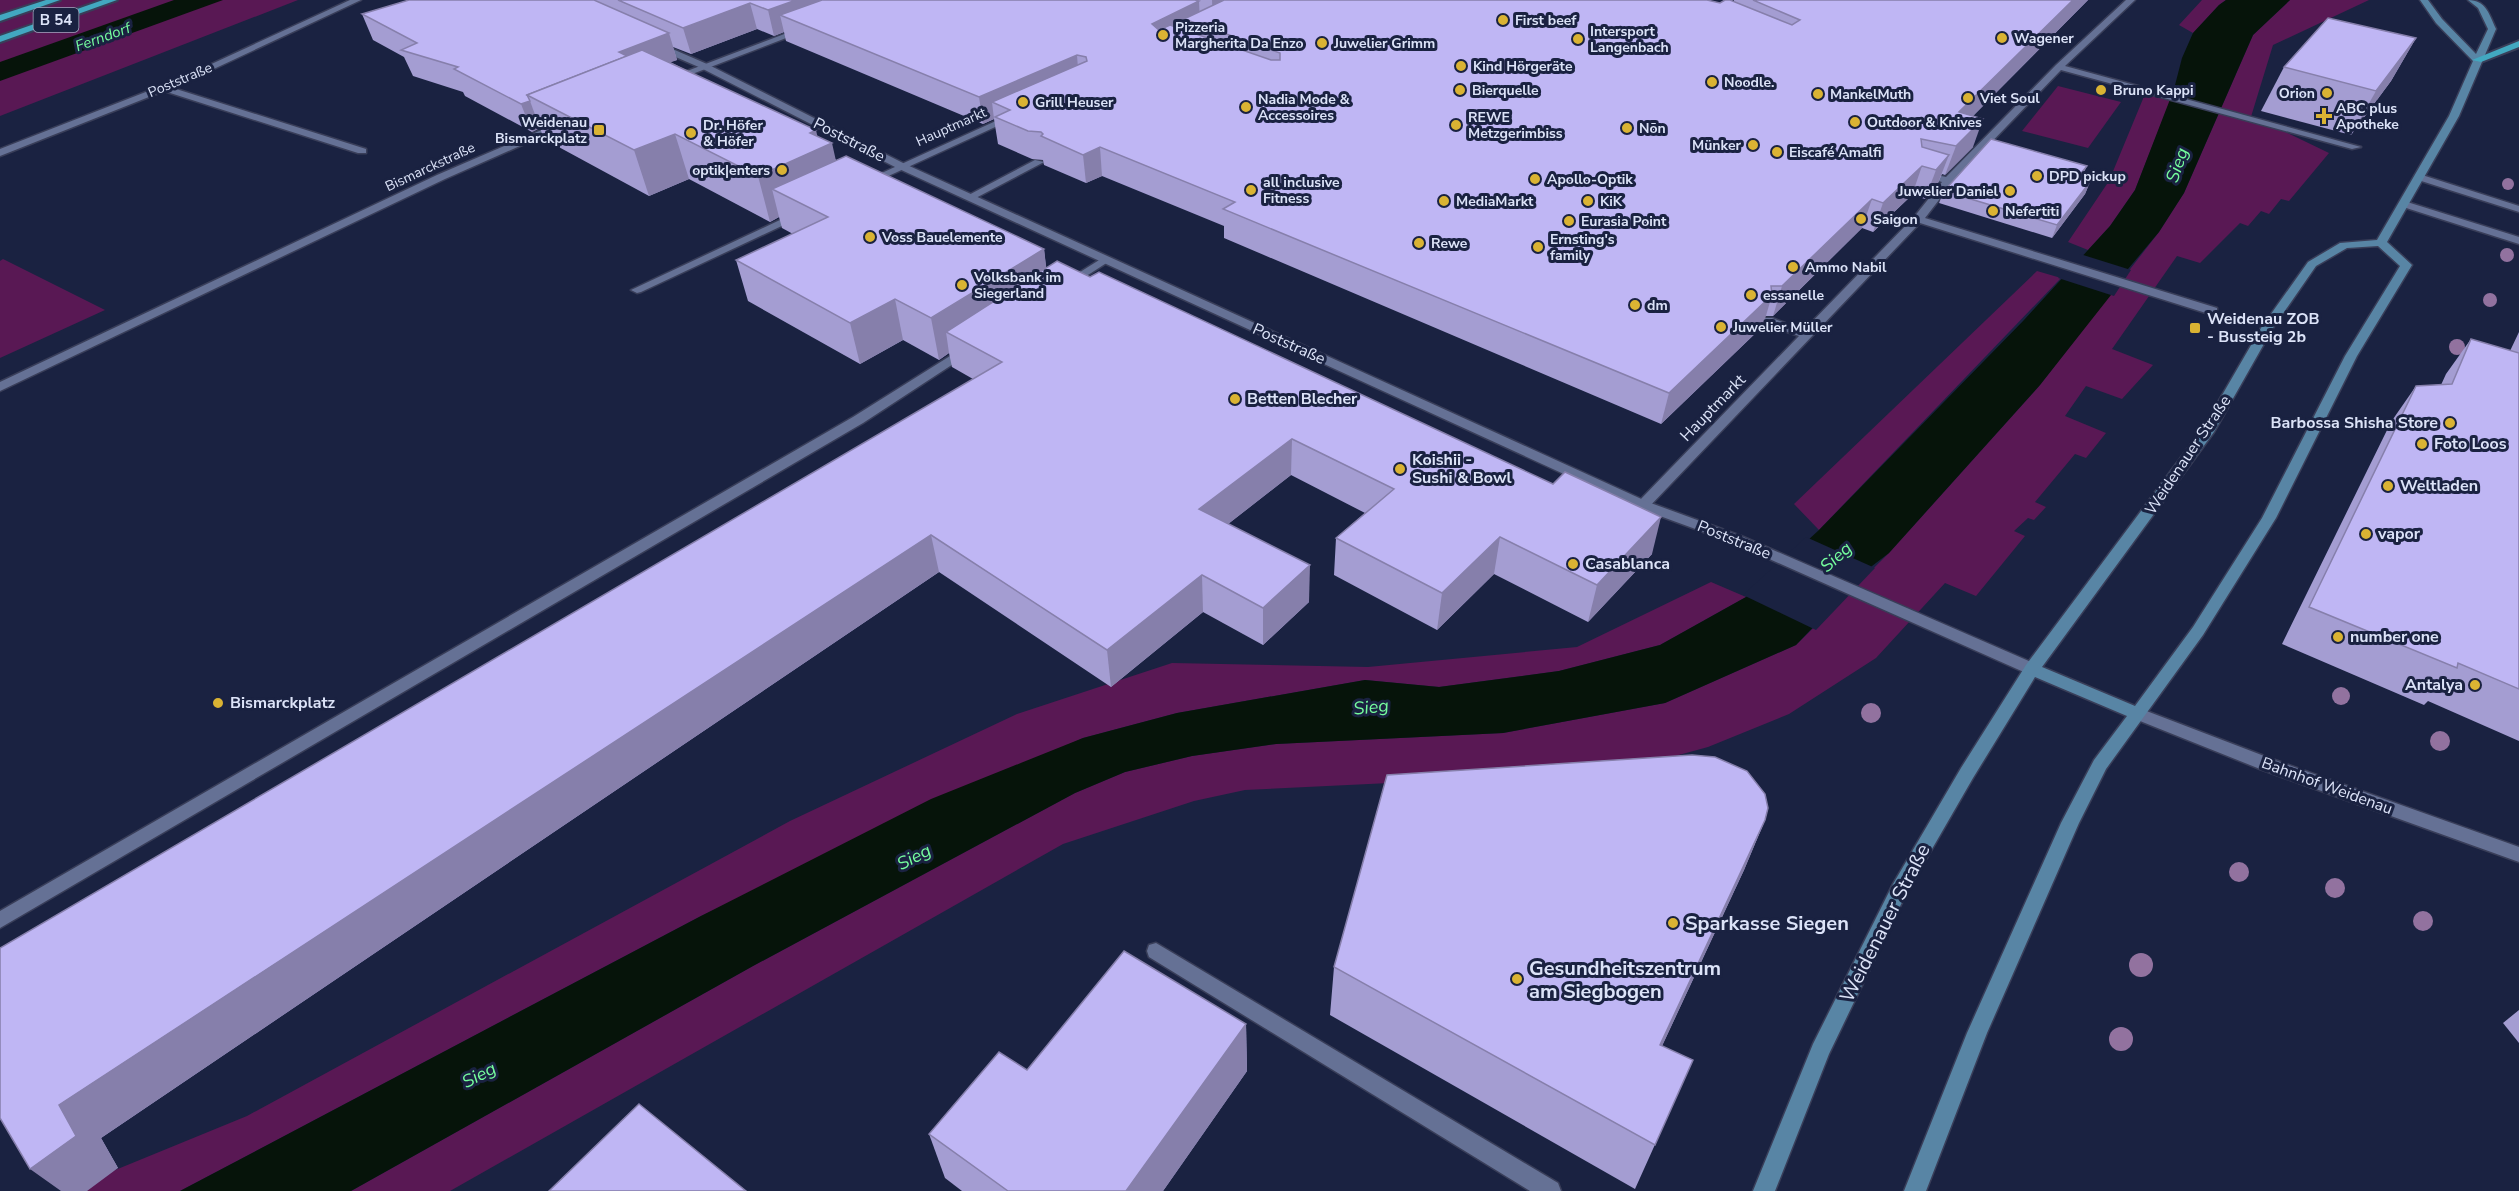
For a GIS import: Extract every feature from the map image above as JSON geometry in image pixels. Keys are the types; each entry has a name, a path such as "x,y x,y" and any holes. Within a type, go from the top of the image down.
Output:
{"highway":[{"name":"B 54","path":"0,18 55,0"},
{"name":"B 54","path":"0,39 112,0"},
{"path":"2477,60 2519,44"}],"main road":[{"path":"2424,0 2439,21 2477,60"},
{"path":"1916,1191 1977,1034 2070,823 2100,765 2198,631 2269,518 2351,356 2406,265 2380,243 2454,116 2492,29 2482,7 2472,0"},
{"name":"Weidenauer Straße","path":"1764,1191 1820,1051 1899,889 1966,773 2031,669 2209,429 2267,328 2312,264 2344,245 2380,243"},
{"path":"2031,669 2136,713"}],"street":[{"name":"Poststraße","path":"0,153 163,88 357,0"},
{"name":"Hauptmarkt","path":"1643,505 1918,219 1948,181 2059,67 2131,0"},
{"path":"664,82 816,25"},
{"name":"Poststraße","path":"651,43 704,66 968,198 1643,505 1703,527 2031,669"},
{"path":"2059,67 2356,147"},
{"path":"163,88 362,151"},
{"name":"Hauptmarkt","path":"858,186 1019,114"},
{"name":"Bismarckstraße","path":"0,387 441,177 571,120"},
{"path":"968,198 1039,162"},
{"path":"1917,171 1948,181"},
{"path":"2419,177 2519,209"},
{"path":"2404,204 2519,241"},
{"path":"637,290 806,211"},
{"path":"1918,219 2213,311"},
{"path":"1055,292 1104,260"},
{"path":"1768,321 1807,335"},
{"path":"0,920 858,420 976,343"},
{"name":"Bahnhof Weidenau","path":"2136,713 2266,764 2519,855"},
{"path":"1156,951 1550,1191"}],"shaded area":[{"path":"0,0 298,0 0,116"},
{"path":"2202,0 2226,0 2193,33 2179,25"},
{"path":"2290,0 2369,0 2273,45 2250,120 2271,125 2329,153 2289,201 2281,199 2269,214 2261,211 2248,226 2240,223 2200,263 2177,256 2112,349 2153,365 2122,399 2086,386 2065,416 2106,433 2086,458 2075,454 2035,502 2046,507 2034,520 2028,518 2014,531 2025,536 1976,596 1945,583 1876,658 1789,714 1708,747 1602,776 1473,779 1245,790 1194,801 1063,844 450,1191 351,1191 753,966 1075,793 1125,772 1192,756 1276,744 1503,733 1665,703 1796,645 1889,553 2040,385 2159,232 2184,193 2253,35"},
{"path":"2058,86 2121,102 2088,148 2022,131"},
{"path":"2145,94 2170,101 2135,190 2110,226 2088,250 2068,242 2109,181"},
{"path":"3,259 105,310 0,358 0,261"},
{"path":"2037,271 2061,278 1819,530 1794,504"},
{"path":"1711,582 1746,597 1660,645 1559,671 1439,687 1365,680 1177,713 1083,738 701,916 180,1191 64,1191 247,1116 790,821 1017,714 1172,663 1368,667 1577,647"}],"water":[{"name":"Ferndorf","path":"174,0 223,0 0,81 0,62"},
{"name":"Sieg","path":"2226,0 2290,0 2253,35 2184,193 2159,232 2040,385 1889,553 1872,566 1796,645 1665,703 1503,733 1276,744 1192,756 1125,772 1075,793 753,966 351,1191 180,1191 701,916 931,799 1083,738 1177,713 1365,680 1439,687 1559,671 1660,645 1746,597 1819,530 2024,320 2110,226 2135,190 2193,33"}],"pier":[{"path":"2080,254 2131,270 2114,296 2058,278"},
{"path":"1806,537 1875,568 1816,630 1743,595"}],"building":[{"path":"409,0 594,0 669,33 619,52 627,56 527,95 530,101 521,104 454,69 458,67 401,50 417,43 362,14"},
{"path":"618,0 796,0 768,10 750,3 683,28"},
{"path":"822,0 1195,0 1199,1 1152,24 1159,30 1170,25 1271,60 1280,60 1280,53 1184,19 1224,0 1707,0 1720,3 1730,0 1792,25 1800,20 1753,0 2073,0 1959,112 1983,119 1956,146 1921,139 1922,147 1949,155 1936,170 1922,166 1883,203 1872,199 1782,286 1771,286 1772,295 1669,393 1223,209 1235,202 1100,147 1083,155 1041,136 1043,134 1041,132 1028,131 995,117 1010,110 992,102 1087,61 1086,57 1077,55 979,97 780,15"},
{"path":"2328,18 2416,38 2376,91 2284,67"},
{"path":"642,50 816,130 810,133 832,143 758,176 675,134 634,150 527,95"},
{"path":"1991,139 2087,166 2077,178 2090,182 2057,225 1944,191"},
{"path":"846,156 1044,249 931,318 895,299 850,323 736,260 828,217 772,189"},
{"path":"1057,261 1090,277 1099,272 1553,484 1565,472 1661,517 1597,585 1500,537 1442,593 1336,538 1394,489 1292,439 1199,509 1310,565 1263,608 1202,575 1107,650 931,535 59,1105 76,1136 30,1169 0,1118 0,948 1002,362 946,332"},
{"path":"2471,339 2519,353 2519,689 2458,663 2457,668 2309,607 2416,386 2452,384"},
{"name":"Gesundheitszentrum am Siegbogen","path":"1692,755 1715,757 1747,771 1765,794 1768,808 1765,820 1660,1045 1693,1060 1655,1145 1334,967 1387,775"},
{"path":"1124,951 1246,1024 1126,1191 1008,1191 929,1134 999,1052 1027,1070"},
{"path":"639,1104 746,1191 549,1191"}],"place":[{"name":"First beef","path":"1503,20"},
{"name":"Pizzeria Margherita Da Enzo","path":"1163,35"},
{"name":"Wagener","path":"2002,38"},
{"name":"Intersport Langenbach","path":"1578,39"},
{"name":"Juwelier Grimm","path":"1322,43"},
{"name":"Kind Hörgeräte","path":"1461,66"},
{"name":"Noodle.","path":"1712,82"},
{"name":"Bierquelle","path":"1460,90"},
{"name":"Bruno Kappi","path":"2101,90"},
{"name":"Orion","path":"2327,93"},
{"name":"MankelMuth","path":"1818,94"},
{"name":"Viet Soul","path":"1968,98"},
{"name":"Grill Heuser","path":"1023,102"},
{"name":"Nadia Mode & Accessoires","path":"1246,107"},
{"name":"ABC plus Apotheke","path":"2324,116"},
{"name":"Outdoor & Knives","path":"1855,122"},
{"name":"REWE Metzgerimbiss","path":"1456,125"},
{"name":"Nōn","path":"1627,128"},
{"name":"Weidenau Bismarckplatz","path":"599,130"},
{"name":"Dr. Höfer & Höfer","path":"691,133"},
{"name":"Münker","path":"1753,145"},
{"name":"Eiscafé Amalfi","path":"1777,152"},
{"name":"optik|enters","path":"782,170"},
{"name":"DPD pickup","path":"2037,176"},
{"name":"Apollo-Optik","path":"1535,179"},
{"name":"all inclusive Fitness","path":"1251,190"},
{"name":"Juwelier Daniel","path":"2010,191"},
{"name":"MediaMarkt","path":"1444,201"},
{"name":"KiK","path":"1588,201"},
{"name":"Nefertiti","path":"1993,211"},
{"name":"Saigon","path":"1861,219"},
{"name":"Eurasia Point","path":"1569,221"},
{"name":"Voss Bauelemente","path":"870,237"},
{"name":"Rewe","path":"1419,243"},
{"name":"Ernsting's family","path":"1538,247"},
{"name":"Ammo Nabil","path":"1793,267"},
{"name":"Volksbank im Siegerland","path":"962,285"},
{"name":"essanelle","path":"1751,295"},
{"name":"dm","path":"1635,305"},
{"name":"Juwelier Müller","path":"1721,327"},
{"name":"Weidenau ZOB - Bussteig 2b","path":"2195,328"},
{"name":"Betten Blecher","path":"1235,399"},
{"name":"Barbossa Shisha Store","path":"2450,423"},
{"name":"Foto Loos","path":"2422,444"},
{"name":"Koishii - Sushi & Bowl","path":"1400,469"},
{"name":"Weltladen","path":"2388,486"},
{"name":"vapor","path":"2366,534"},
{"name":"Casablanca","path":"1573,564"},
{"name":"number one","path":"2338,637"},
{"name":"Antalya","path":"2475,685"},
{"name":"Bismarckplatz","path":"218,703"},
{"name":"Sparkasse Siegen","path":"1673,923"},
{"name":"Gesundheitszentrum am Siegbogen","path":"1517,979"}]}
